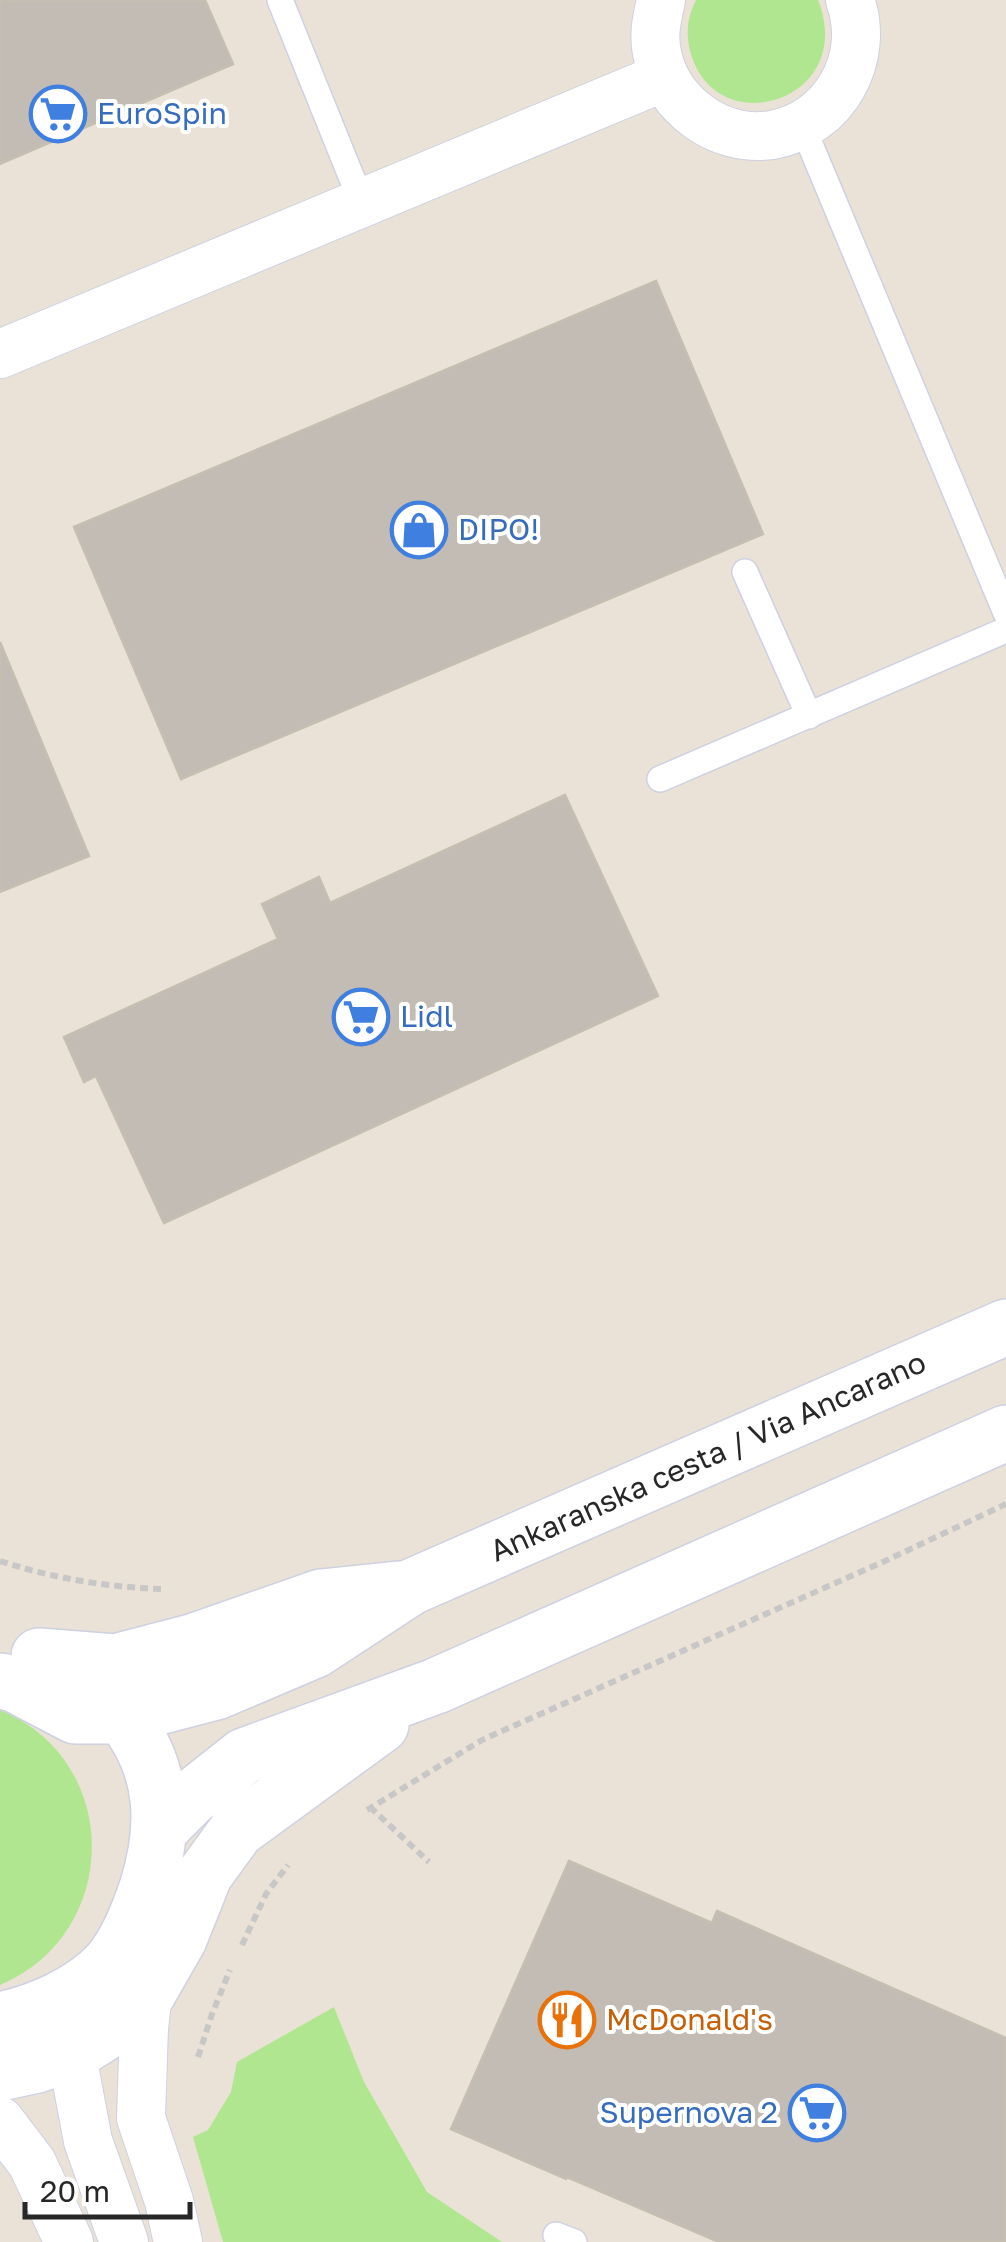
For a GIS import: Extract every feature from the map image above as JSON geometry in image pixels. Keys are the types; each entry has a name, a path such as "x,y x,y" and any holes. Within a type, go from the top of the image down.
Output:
{"street":[{"path":"662,0 655,23 656,51 664,77 682,104 708,124 738,134 771,135 802,124 828,106 847,80 856,50 856,18 850,0"},
{"path":"0,354 664,77"},
{"name":"Ankaranska cesta / Via Ancarano","path":"124,1716 216,1692 316,1650 410,1587 1006,1327"},
{"path":"160,1830 190,1798 244,1756 436,1686 1006,1433"},
{"name":"Ankaranska cesta / Via Ancarano","path":"13,1660 115,1662 195,1641 321,1597 410,1587"},
{"path":"0,2020 46,2006 108,1964 132,1929 152,1870 160,1830 159,1792 148,1756 124,1716 88,1687 13,1660"},
{"path":"0,2073 76,2052 115,2026 148,1994 179,1939 205,1874 237,1830 436,1686"},
{"path":"82,1985 75,2072 88,2141 124,2242"},
{"path":"148,1994 141,2118 178,2242"},
{"path":"0,2121 32,2163 69,2242"}],"lane":[{"path":"280,0 363,201"},
{"path":"802,124 1006,614"},
{"path":"744,572 809,716"},
{"path":"660,780 1006,630"}],"path":[{"path":"355,1818 482,1740 885,1562 1006,1504"},
{"path":"0,1561 30,1571 114,1587 178,1589"},
{"path":"370,1807 429,1862"},
{"path":"240,1949 266,1894 292,1859"},
{"path":"197,2060 232,1964"}],"green space":[{"path":"696,0 818,0 825,34 819,62 804,84 782,98 756,103 731,99 709,85 693,60 688,30"},
{"path":"0,1710 40,1734 69,1767 86,1806 92,1847 86,1889 69,1928 40,1961 0,1985"},
{"path":"334,2007 364,2082 427,2192 502,2242 223,2242 193,2137 208,2130 231,2092 237,2062"}],"building":[{"name":"EuroSpin","path":"0,0 205,0 233,64 0,164"},
{"name":"DIPO!","path":"656,281 763,534 181,779 74,527"},
{"path":"0,642 89,856 0,892"},
{"name":"Lidl","path":"565,795 658,996 164,1223 96,1076 84,1082 64,1037 278,939 262,904 319,877 330,903"},
{"name":"Supernova 2","path":"569,1861 712,1923 717,1911 1006,2038 1006,2242 719,2242 451,2129"}],"place":[{"name":"EuroSpin","path":"58,114"},
{"name":"DIPO!","path":"419,530"},
{"name":"Lidl","path":"361,1017"},
{"name":"McDonald's","path":"567,2020"},
{"name":"Supernova 2","path":"817,2113"}]}
